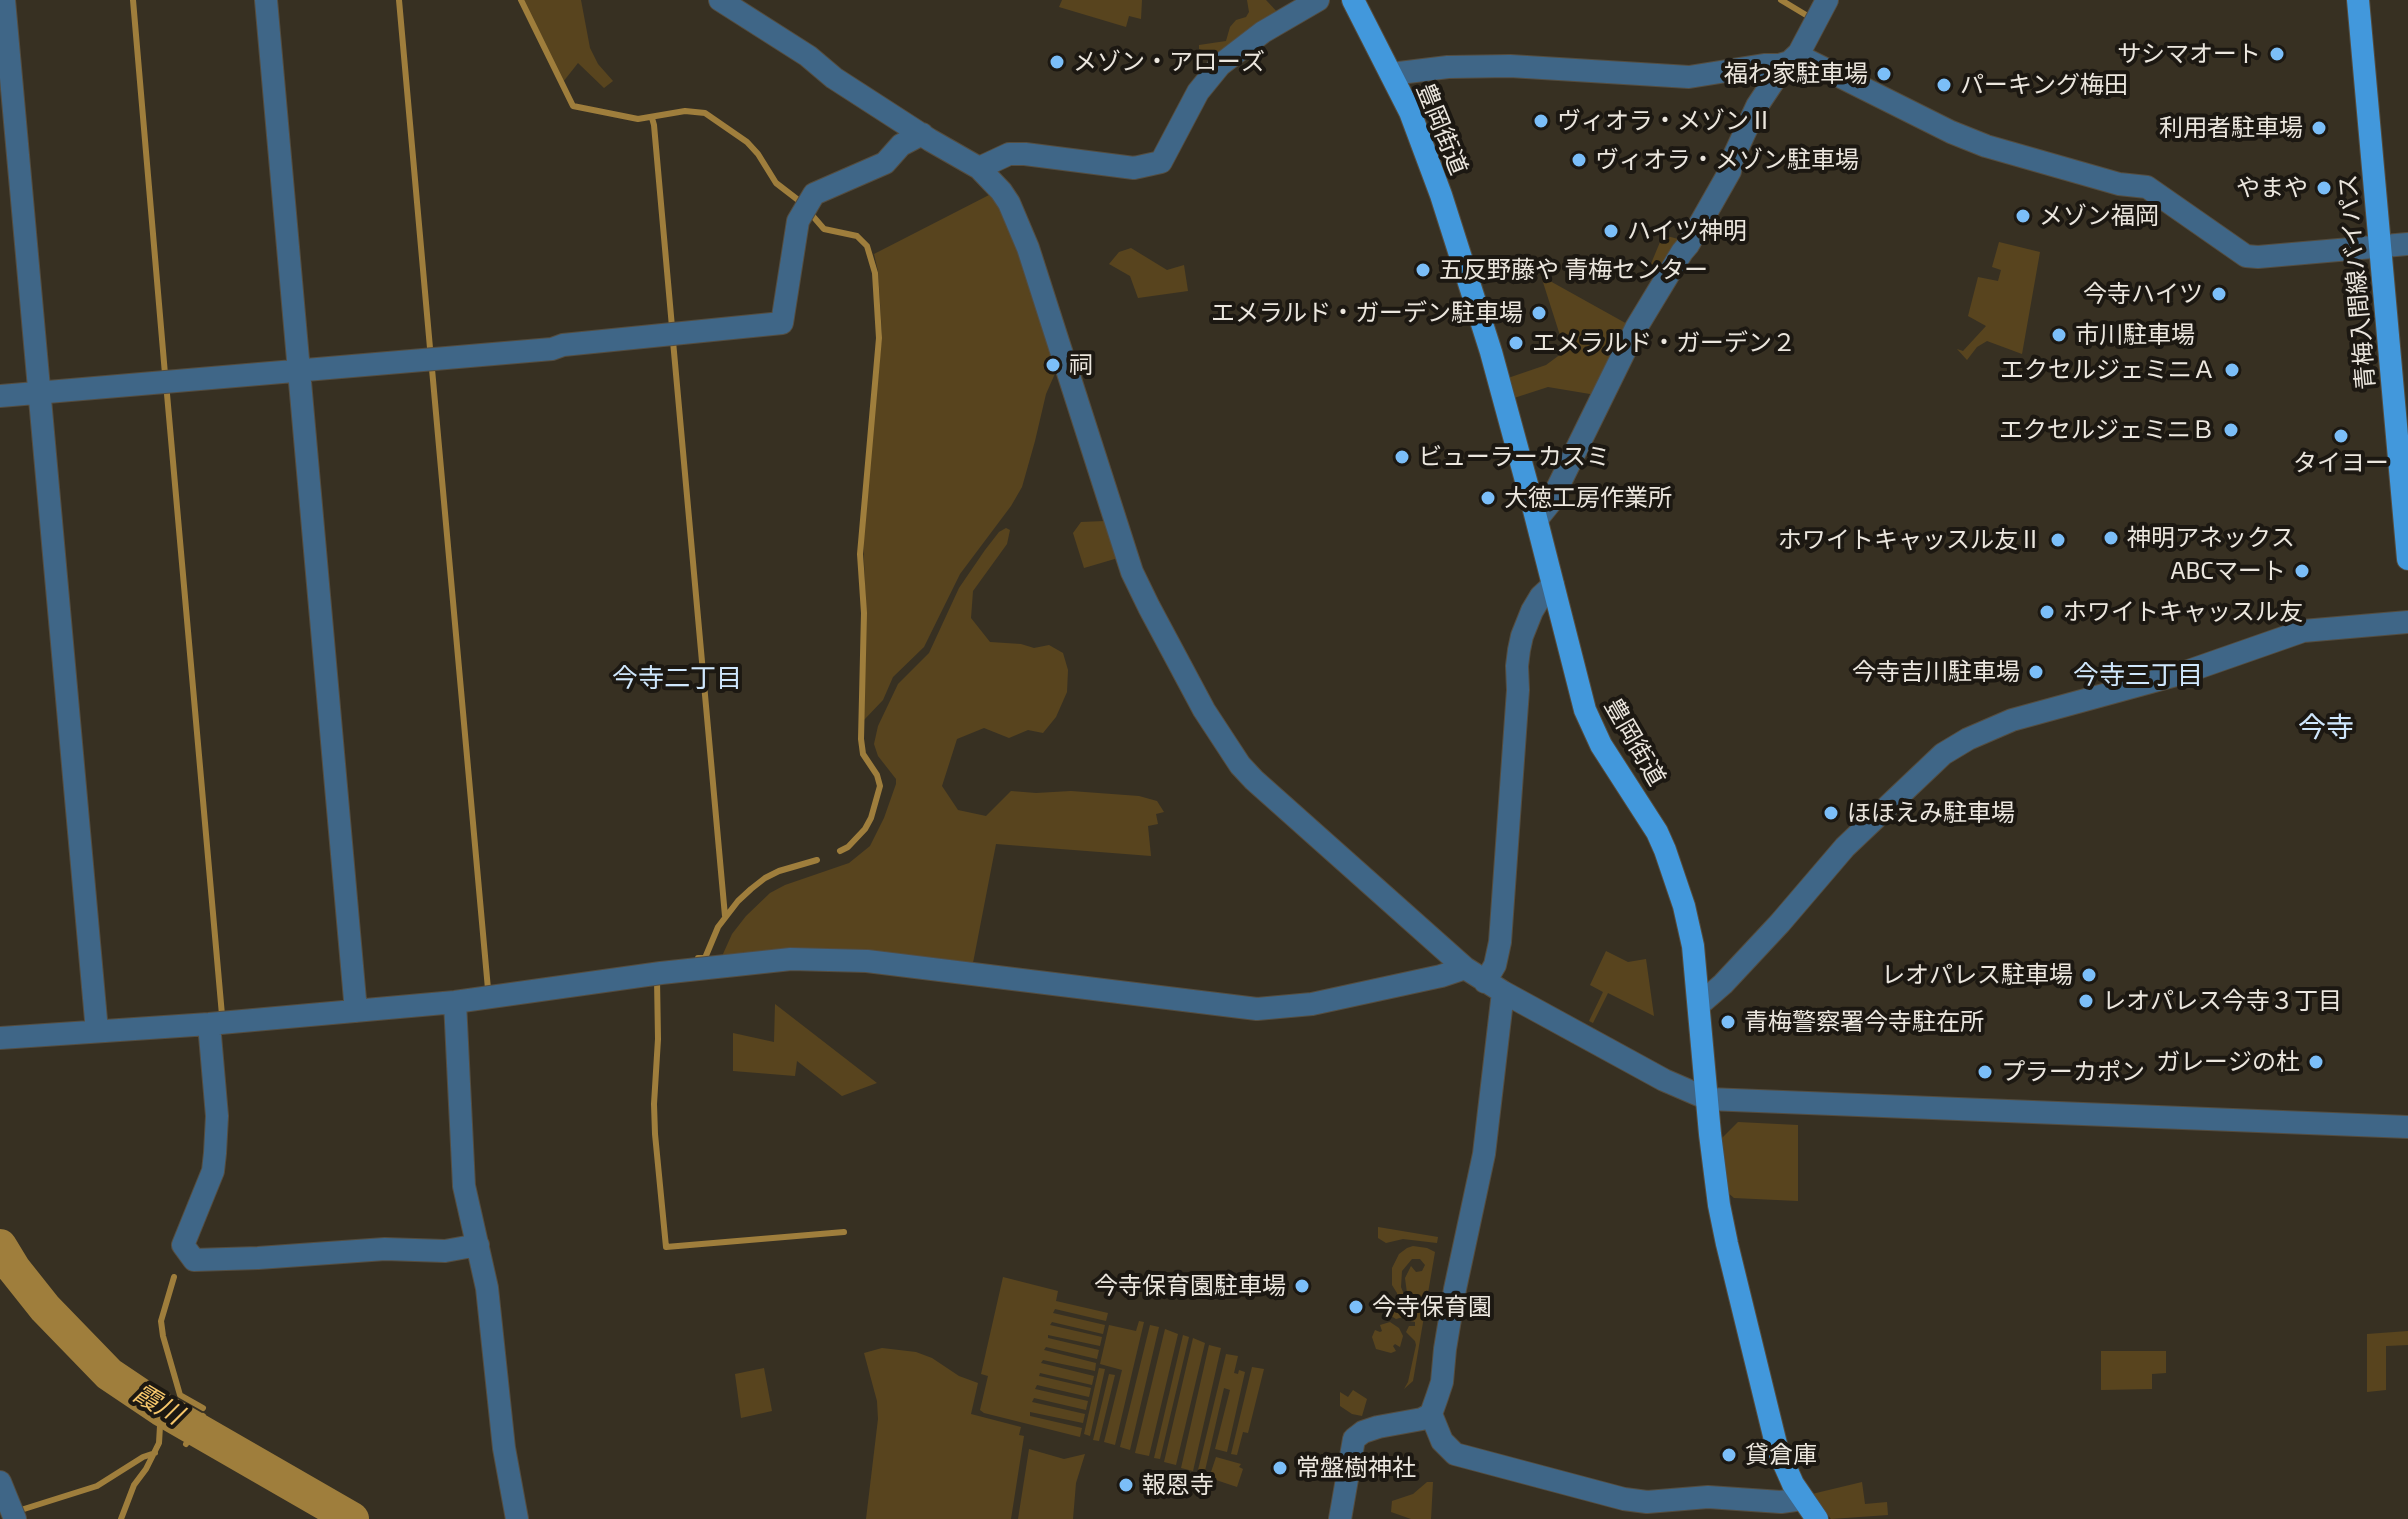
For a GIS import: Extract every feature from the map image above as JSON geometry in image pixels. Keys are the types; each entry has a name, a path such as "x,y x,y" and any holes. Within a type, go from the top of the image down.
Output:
{"main road":[{"name":"豊岡街道","path":"1353,0 1415,125 1441,195 1491,352 1585,710 1606,754 1649,817 1672,867 1684,906 1693,946 1700,1004 1719,1205 1777,1448 1793,1484 1817,1519"},
{"name":"青梅入間線バイパス","path":"2358,0 2408,559"}],"street":[{"path":"4,0 97,1031"},
{"path":"266,0 356,1011"},
{"path":"720,0 808,56 834,78 979,168 1001,191 1019,224 1057,335 1124,551 1149,607 1204,710 1254,780 1465,968 1664,1080 1708,1099 2408,1127"},
{"path":"979,168 1009,154 1134,168 1161,162 1198,92 1220,65 1263,32 1318,0"},
{"path":"1537,519 1550,503 1636,328 1730,171 1757,106 1781,70 1804,45 1827,0"},
{"path":"1391,74 1448,67 1510,66 1689,77 1803,58 1951,132 1986,146 2119,184 2147,187 2246,256 2408,244"},
{"path":"0,396 552,349 563,345 782,323 798,221 814,194 885,163 901,145 922,134"},
{"path":"1553,585 1541,596 1532,611 1519,650 1484,1154 1455,1289 1442,1382 1431,1414 1442,1441 1455,1454 1624,1499 1647,1502 1708,1497 1781,1502 1802,1499"},
{"path":"1700,1004 1780,923 1845,847 1943,754 1968,739 2012,720 2180,674 2303,631 2408,622"},
{"path":"0,1038 209,1024 455,1002 661,973 806,958 867,961 1257,1009 1312,1004 1465,968"},
{"path":"455,1002 464,1186 487,1288 504,1448 517,1519"},
{"path":"209,1024 217,1116 215,1153 213,1171 183,1245 194,1260 385,1249 445,1251 478,1245"},
{"path":"1340,1519 1354,1439 1363,1432 1431,1414"},
{"path":"0,1482 15,1519"}],"shaded area":[{"path":"523,0 581,0 590,48 598,64 613,81 604,88 578,63 563,82"},
{"path":"1062,0 1142,0 1141,19 1129,16 1126,27 1059,7"},
{"path":"1247,0 1266,0 1280,15 1222,56 1199,49 1199,45 1226,41 1230,27 1249,12"},
{"path":"991,194 1011,227 1057,369 1046,394 1022,487 960,574 924,647 893,677 883,700 864,720 866,611 863,535 882,335 874,254"},
{"path":"1663,235 1682,240 1663,274 1650,266"},
{"path":"1999,242 2040,252 2022,354 1987,341 1977,347 1967,360 1957,349 1963,351 1986,326 1968,316 1978,277 1998,281 2001,270 1992,267"},
{"path":"1131,248 1167,270 1184,265 1188,291 1138,298 1130,276 1109,264 1119,252"},
{"path":"1541,276 1629,325 1596,395 1548,387 1514,398 1508,378 1546,365 1565,351"},
{"path":"1105,521 1118,558 1084,568 1073,533 1081,522"},
{"path":"1006,528 1010,530 1007,544 973,591 971,618 990,642 1034,648 1049,645 1063,653 1068,670 1067,692 1056,717 1043,733 1028,730 1009,738 984,728 957,739 942,786 958,810 986,816 1011,791 1071,791 1139,796 1157,801 1164,812 1156,814 1158,824 1148,826 1151,856 996,844 972,968 725,958 723,954 732,934 770,893 849,863 870,846 896,784 896,779 878,756 874,744 878,726 898,684 929,653 959,588 999,532"},
{"path":"1606,951 1628,962 1646,959 1654,1016 1608,993 1593,1023 1589,1021 1603,992 1590,985"},
{"path":"775,1004 877,1083 842,1096 797,1061 795,1076 733,1071 733,1033 774,1042"},
{"path":"1738,1122 1798,1125 1798,1201 1734,1198 1727,1192 1721,1139"},
{"path":"1378,1227 1438,1237 1437,1243 1403,1239 1386,1243 1378,1238"},
{"path":"1413,1246 1435,1252 1413,1381 1404,1389 1416,1345 1406,1332 1409,1326 1415,1326 1415,1322 1410,1321 1417,1313 1411,1311 1418,1304 1407,1293 1405,1278 1411,1266 1416,1272 1422,1271 1425,1265 1420,1259 1412,1259 1402,1271 1401,1287 1407,1302 1406,1313 1396,1319 1388,1314 1390,1307 1393,1312 1396,1311 1397,1305 1392,1268 1399,1254"},
{"path":"1003,1277 1058,1291 1056,1301 1108,1313 1106,1321 1055,1309 1053,1313 1105,1325 1103,1334 1052,1322 1050,1325 1102,1337 1100,1346 1048,1335 1048,1338 1099,1350 1097,1359 1046,1347 1044,1350 1096,1363 1095,1371 1043,1360 1041,1363 1094,1376 1092,1385 1040,1373 1039,1376 1091,1388 1089,1397 1037,1385 1035,1389 1088,1401 1086,1410 1034,1398 1032,1402 1085,1414 1083,1423 1030,1412 1030,1416 1082,1428 1080,1437 980,1410 988,1376 981,1374"},
{"path":"1139,1321 1144,1322 1115,1445 1104,1442 1122,1370 1100,1364 1109,1325 1136,1331"},
{"path":"1390,1322 1399,1328 1403,1336 1400,1347 1395,1344 1396,1351 1391,1353 1376,1349 1372,1337 1375,1330 1382,1331 1380,1325"},
{"path":"1150,1325 1159,1327 1130,1450 1120,1447"},
{"path":"1165,1329 1178,1334 1149,1456 1135,1453"},
{"path":"2408,1331 2408,1345 2386,1346 2386,1390 2367,1392 2367,1334"},
{"path":"1183,1335 1189,1337 1160,1459 1154,1458"},
{"path":"1193,1338 1205,1343 1176,1465 1164,1462"},
{"path":"1209,1345 1221,1348 1193,1471 1181,1468"},
{"path":"882,1348 916,1352 978,1383 971,1414 1021,1427 1019,1435 1024,1436 1011,1519 866,1519 878,1419 877,1401 864,1353"},
{"path":"2101,1351 2166,1351 2166,1373 2152,1374 2152,1389 2101,1390"},
{"path":"1226,1354 1238,1356 1234,1373 1238,1374 1239,1370 1245,1372 1227,1452 1215,1449 1230,1390 1224,1388 1204,1475 1197,1474"},
{"path":"1252,1367 1264,1369 1248,1433 1243,1432 1237,1455 1231,1454"},
{"path":"764,1368 772,1411 741,1418 735,1374"},
{"path":"1099,1368 1105,1369 1090,1436 1084,1434"},
{"path":"1109,1374 1115,1375 1099,1441 1093,1440"},
{"path":"1353,1390 1367,1399 1362,1416 1340,1406 1340,1392 1348,1397"},
{"path":"1029,1449 1064,1459 1085,1454 1076,1483 1073,1519 1018,1519"},
{"path":"1216,1457 1241,1464 1239,1467 1243,1469 1237,1487 1213,1479 1214,1473 1211,1472"},
{"path":"1427,1482 1433,1482 1431,1519 1411,1519 1391,1512 1392,1501 1413,1494"},
{"path":"1862,1482 1865,1504 1887,1502 1888,1515 1831,1519 1812,1494"}],"waterway":[{"path":"133,0 165,374"},
{"path":"399,0 430,348"},
{"path":"521,0 573,106 638,119 685,111 705,113 747,142 776,183 802,203"},
{"path":"1781,0 1806,15"},
{"path":"652,118 672,327"},
{"path":"811,214 824,229 857,236 867,246 875,273 879,338 860,554 864,613 861,739 863,754 877,775 880,786 865,829 840,851"},
{"path":"673,341 725,916"},
{"path":"432,369 488,989"},
{"path":"167,394 222,1015"},
{"path":"698,958 705,958 718,927 751,889 779,871 817,860"},
{"path":"657,979 655,1134 666,1247 844,1232"},
{"name":"霞川","path":"0,1246 45,1308 109,1374 161,1409 352,1519"},
{"path":"174,1277 161,1321 163,1336 180,1395 203,1408"},
{"path":"121,1519 134,1485 159,1443 161,1409"},
{"name":"霞川","path":"186,1444 203,1416"},
{"path":"24,1509 97,1486 143,1457 155,1453"}],"place":[{"name":"サシマオート","path":"2277,54"},
{"name":"メゾン・アローズ","path":"1057,62"},
{"name":"福わ家駐車場","path":"1884,74"},
{"name":"パーキング梅田","path":"1944,85"},
{"name":"ヴィオラ・メゾンⅡ","path":"1541,121"},
{"name":"利用者駐車場","path":"2319,128"},
{"name":"ヴィオラ・メゾン駐車場","path":"1579,160"},
{"name":"やまや","path":"2324,188"},
{"name":"メゾン福岡","path":"2023,216"},
{"name":"ハイツ神明","path":"1611,231"},
{"name":"五反野藤や 青梅センター","path":"1423,270"},
{"name":"今寺ハイツ","path":"2219,294"},
{"name":"エメラルド・ガーデン駐車場","path":"1539,313"},
{"name":"市川駐車場","path":"2059,335"},
{"name":"エメラルド・ガーデン２","path":"1516,343"},
{"name":"祠","path":"1053,365"},
{"name":"エクセルジェミニＡ","path":"2232,370"},
{"name":"エクセルジェミニＢ","path":"2231,430"},
{"name":"タイヨー","path":"2341,436"},
{"name":"ビューラーカスミ","path":"1402,457"},
{"name":"大徳工房作業所","path":"1488,498"},
{"name":"神明アネックス","path":"2111,538"},
{"name":"ホワイトキャッスル友Ⅱ","path":"2058,540"},
{"name":"ABCマート","path":"2302,571"},
{"name":"ホワイトキャッスル友","path":"2047,612"},
{"name":"今寺吉川駐車場","path":"2036,672"},
{"name":"ほほえみ駐車場","path":"1831,813"},
{"name":"レオパレス駐車場","path":"2089,975"},
{"name":"レオパレス今寺３丁目","path":"2086,1001"},
{"name":"青梅警察署今寺駐在所","path":"1728,1022"},
{"name":"ガレージの杜","path":"2316,1062"},
{"name":"プラーカポン","path":"1985,1072"},
{"name":"今寺保育園駐車場","path":"1302,1286"},
{"name":"今寺保育園","path":"1356,1307"},
{"name":"貸倉庫","path":"1729,1455"},
{"name":"常盤樹神社","path":"1280,1468"},
{"name":"報恩寺","path":"1126,1485"}],"district":[{"name":"今寺三丁目","path":"2138,675"},
{"name":"今寺二丁目","path":"677,678"},
{"name":"今寺","path":"2326,728"}]}
